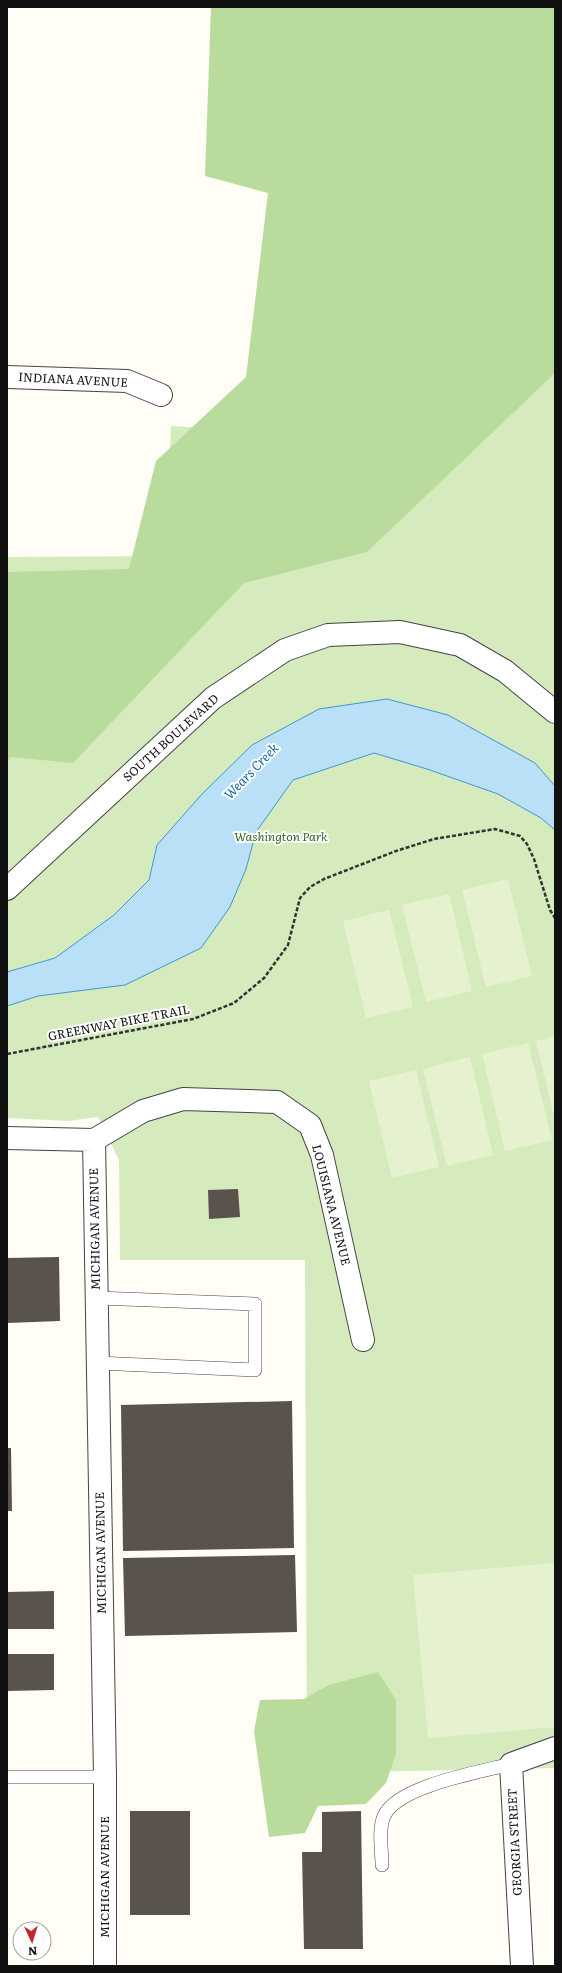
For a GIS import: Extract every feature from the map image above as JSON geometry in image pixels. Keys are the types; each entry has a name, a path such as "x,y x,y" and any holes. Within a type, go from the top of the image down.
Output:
{"street":[{"name":"INDIANA AVENUE","path":"7,377 128,381 161,395"},
{"name":"SOUTH BOULEVARD","path":"7,889 213,698 285,650 328,635 400,632 460,645 505,672 555,712"},
{"name":"LOUISIANA AVENUE","path":"94,1140 143,1111 183,1099 277,1102 310,1125 322,1155 363,1340"},
{"path":"7,1138 94,1140"},
{"name":"MICHIGAN AVENUE","path":"94,1140 105,1777 105,1966"},
{"path":"511,1764 555,1748"},
{"name":"GEORGIA STREET","path":"511,1764 522,1966"}],"lane":[{"path":"96,1298 255,1304 255,1370 97,1363"},
{"path":"382,1865 381,1826 384,1816 393,1804 407,1794 443,1781 511,1764"},
{"path":"7,1777 105,1777"}],"path":[{"name":"GREENWAY BIKE TRAIL","path":"7,1054 193,1019 234,1004 264,978 288,945 300,898 310,887 324,879 396,851 434,840 495,829 520,836 527,844 534,860 550,910 555,918"}],"green space":[{"path":"211,7 555,7 555,373 367,552 244,583 73,763 11,757 7,762 7,572 129,569 156,461 246,377 268,193 205,176"},
{"name":"Washington Park","path":"555,7 555,1768 307,1773 305,1260 120,1260 119,1160 98,1117 68,1121 7,1118 7,557 165,556 171,426 261,431"},
{"path":"508,879 532,976 486,987 462,890"},
{"path":"449,894 472,991 426,1002 402,905"},
{"path":"389,910 413,1007 366,1018 343,921"},
{"path":"555,1036 555,1120 536,1041"},
{"path":"528,1043 552,1140 505,1151 482,1054"},
{"path":"470,1057 493,1155 447,1166 423,1069"},
{"path":"416,1070 439,1167 392,1178 369,1081"},
{"path":"555,1563 555,1727 428,1738 413,1575"},
{"path":"378,1672 396,1700 396,1754 386,1783 366,1804 318,1806 305,1833 269,1837 254,1731 260,1700 304,1699 329,1685"}],"water":[{"name":"Wears Creek","path":"387,699 448,715 535,763 555,786 555,830 541,818 498,794 427,769 374,753 293,780 256,832 246,869 230,907 201,948 125,985 38,996 7,1006 7,972 55,958 114,915 149,880 157,845 202,794 252,745 319,709"}],"building":[{"path":"238,1189 240,1217 209,1219 208,1190"},
{"path":"59,1257 60,1321 7,1323 7,1258"},
{"path":"292,1401 294,1548 123,1551 121,1405"},
{"path":"7,1448 11,1448 12,1511 7,1511"},
{"path":"295,1555 297,1632 125,1636 123,1558"},
{"path":"54,1591 54,1629 7,1629 7,1592"},
{"path":"7,1654 54,1654 54,1690 7,1691"},
{"path":"130,1811 190,1811 190,1915 130,1915"},
{"path":"361,1811 363,1949 304,1949 302,1852 322,1852 322,1812"}]}
